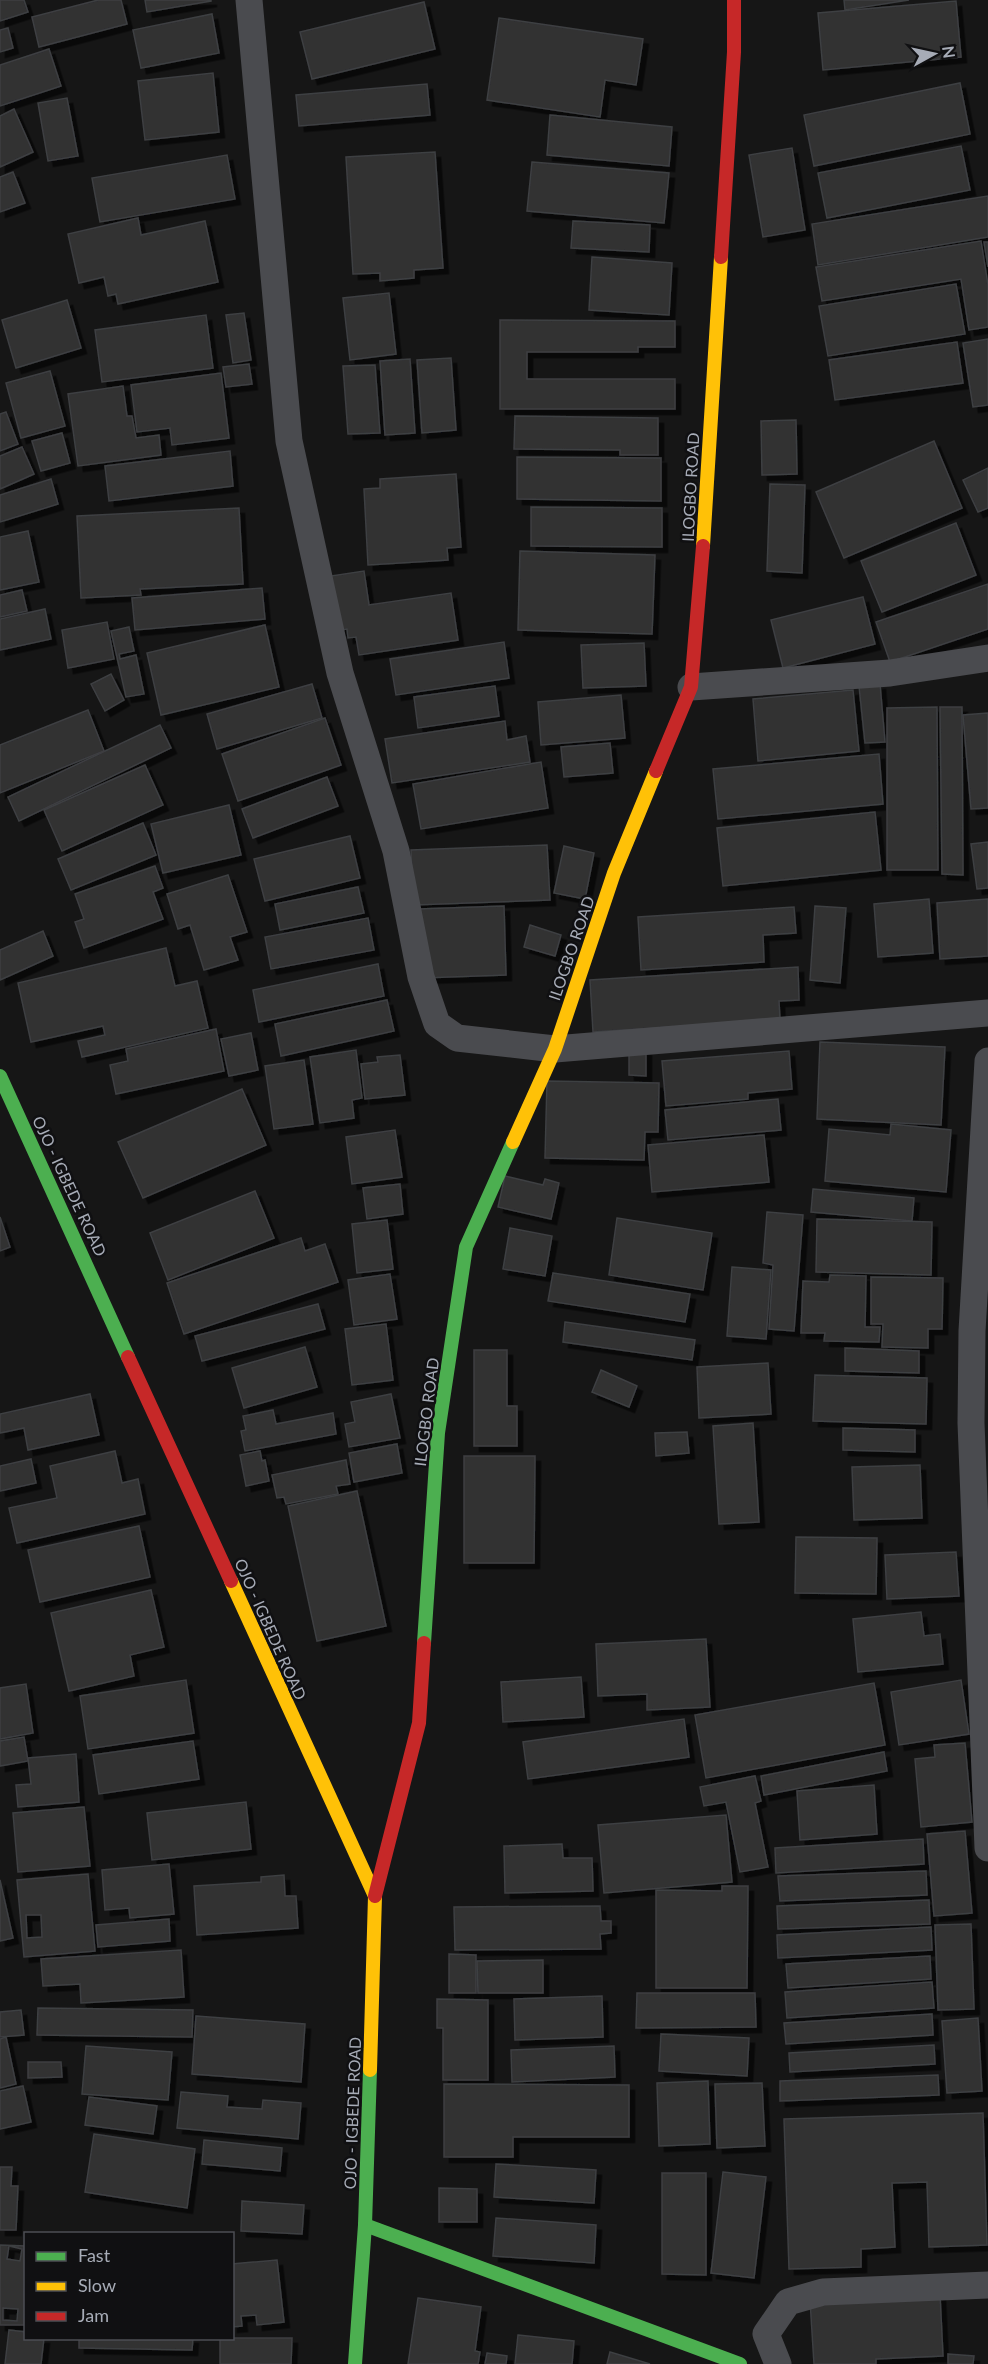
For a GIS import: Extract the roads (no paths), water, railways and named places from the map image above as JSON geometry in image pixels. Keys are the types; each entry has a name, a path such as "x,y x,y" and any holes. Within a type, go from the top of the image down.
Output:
{"main road":[{"name":"ILOGBO ROAD","path":"375,1896 419,1723 438,1433 466,1247 555,1049 614,873 691,687 699,613 734,52 734,0"},
{"name":"OJO - IGBEDE ROAD","path":"0,1076 375,1896 365,2225 355,2364"},
{"path":"365,2225 740,2364"}],"street":[{"path":"249,0 289,441 340,673 396,851 421,977 437,1024 457,1038 555,1049 988,1013"},
{"path":"691,687 890,673 988,658"},
{"path":"988,1061 972,1331 971,1423 988,1848"},
{"path":"777,2364 766,2334 788,2302 823,2292 988,2285"}]}
